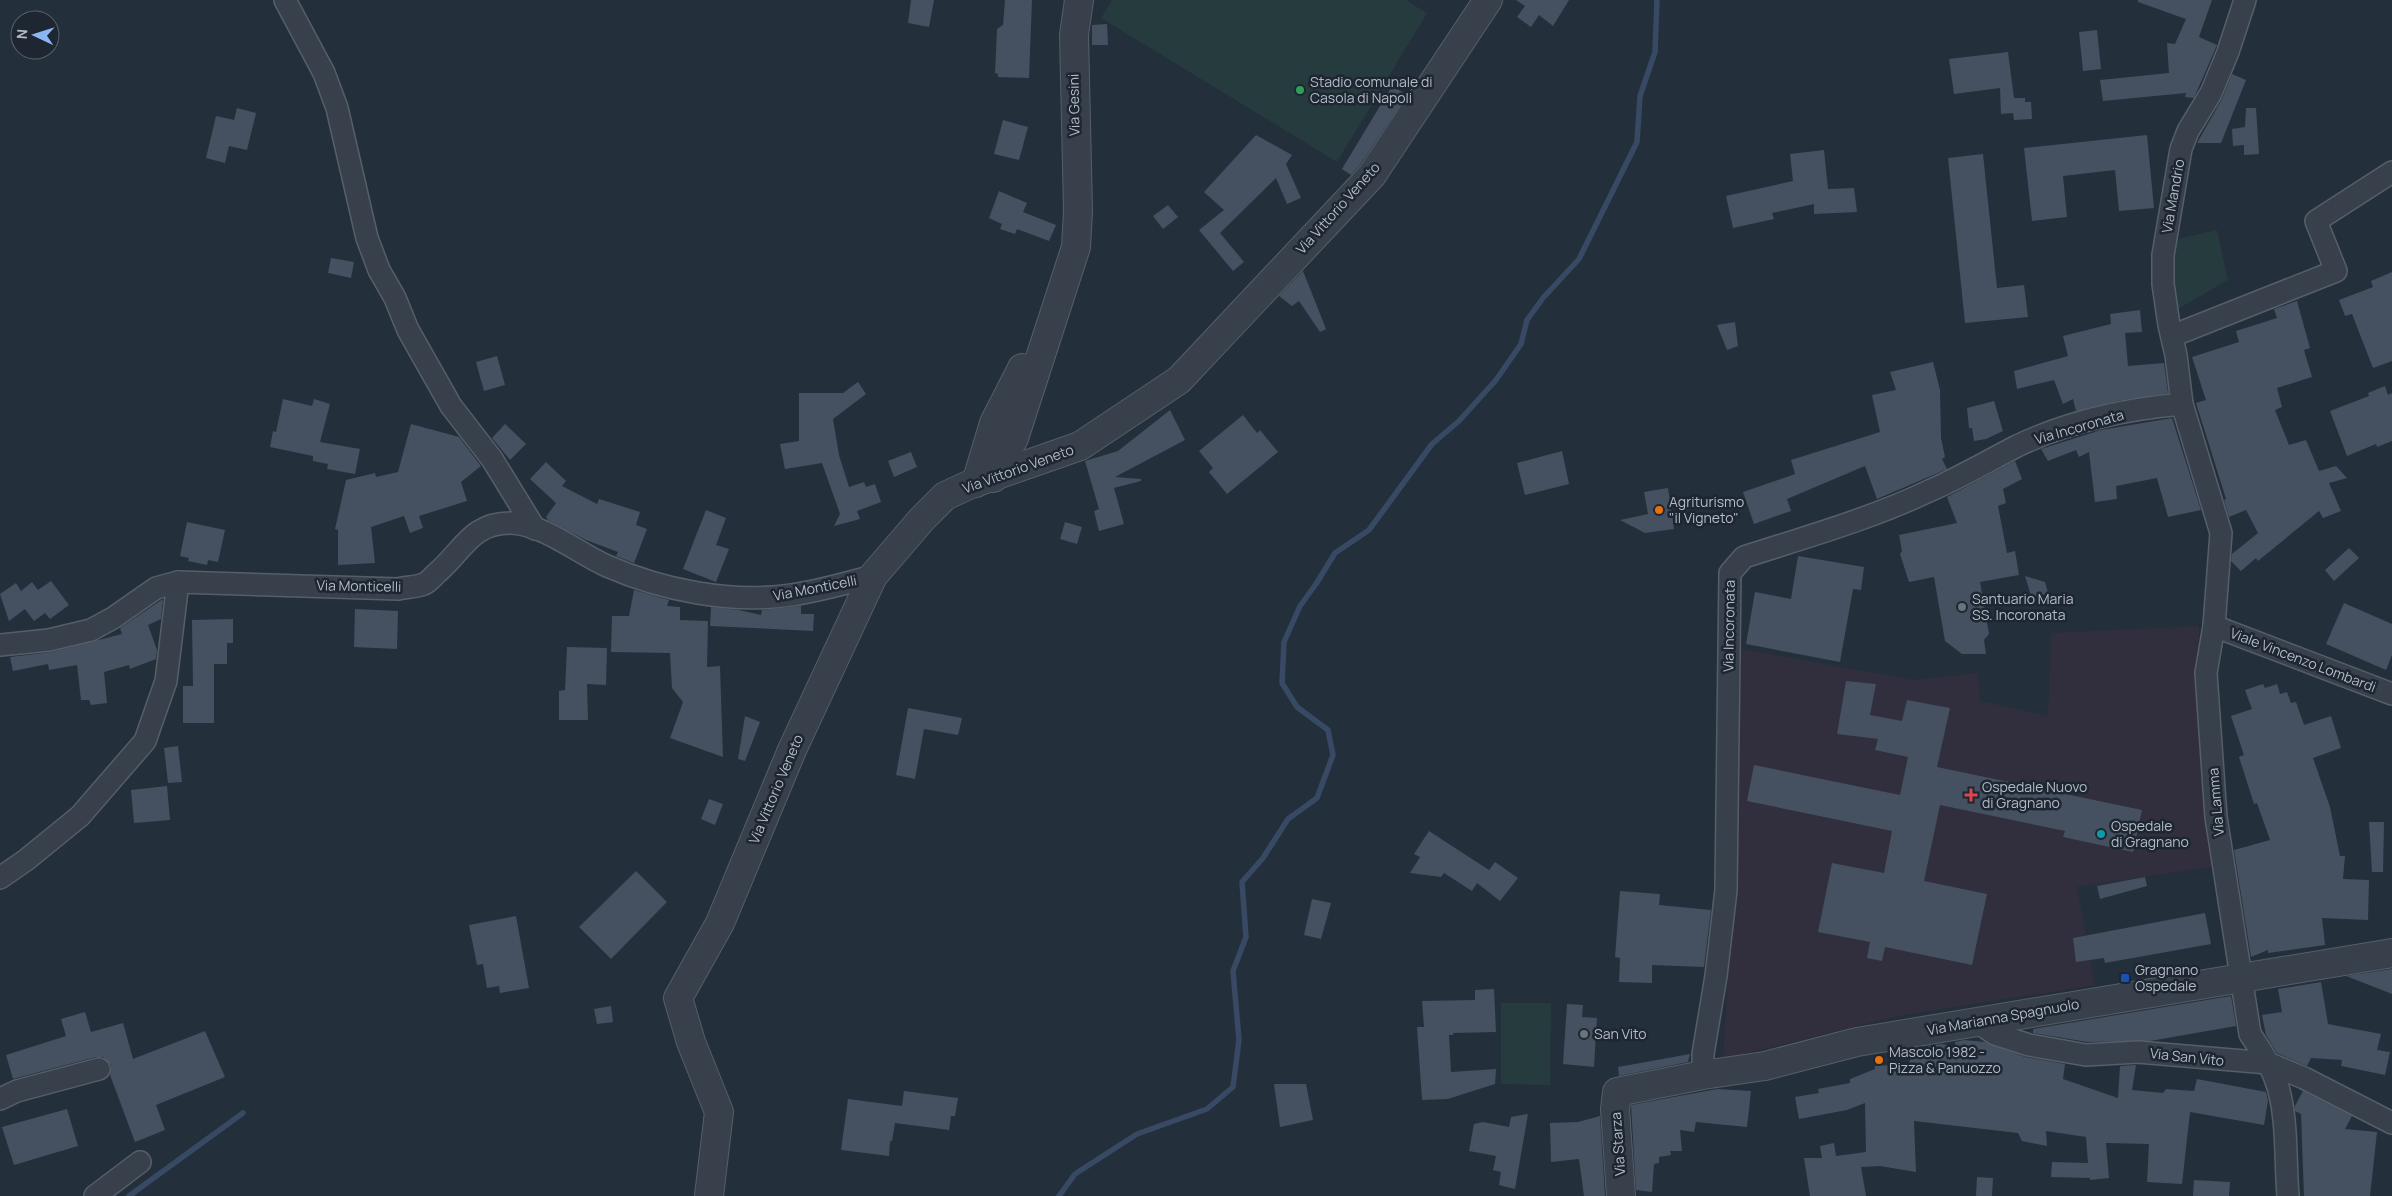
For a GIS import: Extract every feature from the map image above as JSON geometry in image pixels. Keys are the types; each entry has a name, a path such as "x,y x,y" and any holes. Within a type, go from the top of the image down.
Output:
{"street":[{"path":"285,0 324,73 337,108 367,238 379,270 395,298 408,330 450,406 492,459 535,529"},
{"name":"Via Gesini","path":"1078,211 1074,35 1079,0"},
{"name":"Via Vittorio Veneto","path":"709,1196 719,1112 691,1042 678,998 720,922 792,750 872,576 922,519 946,496 984,480 1080,446 1179,380 1372,175 1488,0"},
{"name":"Via Mandrio","path":"2182,404 2176,355 2163,284 2163,255 2181,149 2188,131 2211,93 2228,52 2245,0"},
{"path":"2172,336 2336,271 2316,221 2392,172"},
{"path":"946,496 994,423 1019,375 1064,256 1078,211"},
{"path":"984,480 1014,438 1076,247 1078,211"},
{"name":"Via Lamma","path":"2182,404 2221,532 2214,626 2206,673 2216,817 2250,1034 2277,1082 2282,1108 2288,1196"},
{"name":"Via Incoronata","path":"1703,1075 1704,1054 1716,976 1726,890 1730,573 1744,557 1868,517 1930,491 2018,446 2049,433 2121,414 2182,404"},
{"path":"984,480 994,423"},
{"name":"Via Monticelli","path":"0,645 49,640 91,630 113,618 156,588 178,582 398,589 424,584 450,561 471,537 488,525 523,524 632,577 682,591 765,597 791,595 872,576"},
{"path":"0,878 26,860 80,816 146,741 166,681 178,582"},
{"name":"Viale Vincenzo Lombardi","path":"2214,626 2392,694"},
{"name":"Via Marianna Spagnuolo","path":"1617,1092 1703,1075 1765,1066 1856,1042 2392,953"},
{"name":"Via San Vito","path":"1975,1021 1996,1034 2029,1045 2086,1055 2138,1052 2268,1064 2304,1078 2392,1123"},
{"path":"0,1098 17,1091 99,1069"},
{"name":"Via Starza","path":"1617,1092 1614,1109 1621,1196"},
{"path":"95,1196 140,1162"}],"shaded area":[{"name":"Ospedale Nuovo di Gragnano","path":"2199,626 2200,746 2216,866 2077,887 2095,985 1898,1016 1723,1059 1736,844 1737,648 1913,680 1978,673 1980,701 2048,716 2051,633"}],"green space":[{"name":"Stadio comunale di Casola di Napoli","path":"1112,0 1406,0 1427,13 1337,162 1101,18"},
{"path":"2217,230 2228,280 2178,309 2174,287 2174,240"},
{"path":"1501,1003 1551,1003 1550,1085 1501,1084"}],"building":[{"path":"911,0 934,0 929,27 908,23"},
{"path":"1005,0 1032,0 1029,78 998,77 998,74 995,73 997,29 1003,25"},
{"path":"1516,0 1569,0 1553,26 1539,15 1531,27 1517,17 1525,6"},
{"path":"2138,0 2212,0 2199,37 2217,45 2194,98 2185,97 2186,93 2103,101 2100,80 2169,73 2167,43 2175,44 2186,19 2138,2"},
{"path":"1107,24 1108,45 1092,45 1092,25"},
{"path":"2097,30 2101,69 2083,71 2079,32"},
{"path":"2008,52 2014,98 2025,98 2025,102 2031,102 2032,119 2014,120 2013,113 2001,114 2000,88 1954,94 1949,59"},
{"path":"2232,74 2246,80 2221,143 2197,143 2222,99"},
{"path":"1392,86 1407,95 1360,165 1351,175 1342,169"},
{"path":"237,108 256,113 247,150 229,146 225,163 206,158 216,116 234,120"},
{"path":"2246,108 2256,108 2259,154 2244,155 2244,145 2233,146 2232,129 2245,127"},
{"path":"1003,120 1028,127 1019,160 994,154"},
{"path":"1256,135 1292,155 1286,164 1301,198 1287,204 1276,178 1220,233 1244,262 1233,271 1199,230 1224,210 1204,192"},
{"path":"2147,135 2154,208 2119,211 2115,170 2063,176 2067,217 2032,221 2024,148"},
{"path":"1824,150 1828,189 1854,188 1857,212 1814,214 1814,204 1772,213 1774,219 1733,228 1726,196 1793,181 1790,154"},
{"path":"1983,154 1997,288 2024,285 2028,317 1965,323 1948,158"},
{"path":"999,191 1027,203 1023,212 1056,225 1049,241 1017,229 1015,234 1000,229 1002,224 989,218"},
{"path":"1168,205 1178,217 1163,229 1153,216"},
{"path":"331,258 354,262 351,278 328,273"},
{"path":"1303,271 1326,329 1320,332 1299,301 1292,306 1279,296"},
{"path":"2392,272 2392,361 2373,368 2352,314 2345,316 2339,300 2373,287 2371,281"},
{"path":"2297,301 2310,348 2304,350 2312,377 2277,388 2282,407 2275,410 2289,445 2306,440 2319,471 2336,466 2347,478 2329,483 2341,511 2323,518 2319,511 2258,561 2256,558 2241,571 2231,561 2232,554 2258,533 2246,510 2229,517 2224,500 2226,499 2196,403 2206,400 2192,357 2239,342 2236,331 2277,318 2274,309"},
{"path":"2140,310 2142,332 2125,333 2128,366 2164,363 2168,393 2117,401 2076,411 2073,399 2063,404 2054,380 2017,389 2014,371 2068,356 2063,336 2111,324 2110,314"},
{"path":"1735,322 1738,346 1727,350 1717,325"},
{"path":"497,356 505,385 484,391 476,362"},
{"path":"1933,362 1940,390 1941,438 1945,457 1942,459 1947,469 1877,499 1865,466 1787,499 1791,511 1754,524 1743,492 1795,474 1791,460 1880,432 1872,395 1896,390 1890,372"},
{"path":"858,382 866,394 833,419 839,455 849,487 864,482 866,487 875,484 881,502 857,511 860,519 834,526 840,514 822,463 785,469 780,444 799,441 799,393 843,393"},
{"path":"2385,386 2388,395 2392,393 2392,441 2377,447 2376,444 2347,456 2330,411 2369,396 2368,393"},
{"path":"283,399 312,406 314,399 330,404 320,442 360,449 355,474 327,469 328,464 313,461 313,456 270,447 273,431 276,432"},
{"path":"1994,401 2003,431 1986,439 1974,441 1972,428 1969,428 1967,408"},
{"path":"1170,410 1185,440 1115,477 1141,479 1141,481 1114,488 1124,524 1099,531 1094,511 1099,509 1085,461 1118,451"},
{"path":"1243,415 1257,433 1260,430 1278,452 1227,494 1209,472 1213,468 1199,451"},
{"path":"2172,418 2201,510 2168,517 2157,478 2116,486 2117,499 2095,502 2089,452 2079,457 2076,450 2048,461 2041,449 2101,430"},
{"path":"411,424 459,437 481,466 461,482 467,501 419,516 423,528 410,533 404,516 371,527 375,563 338,565 338,530 335,529 346,480 375,473 376,477 398,472"},
{"path":"505,424 526,444 510,460 492,438"},
{"path":"1562,451 1569,484 1525,495 1517,463"},
{"path":"911,452 917,467 894,477 888,461"},
{"path":"2015,461 2022,479 2003,489 2006,503 1998,506 2007,553 2015,551 2019,575 1980,582 1989,634 1984,640 1986,654 1962,654 1945,641 1934,577 1909,582 1900,554 1902,551 1899,535 1957,523 1947,497"},
{"path":"546,462 566,481 562,486 597,504 599,499 640,512 636,525 647,529 634,563 616,556 618,552 586,540 548,520 546,517 556,503 530,479"},
{"name":"Agriturismo \"il Vigneto\"","path":"1668,488 1674,529 1645,533 1620,520 1648,514 1644,492"},
{"path":"706,510 726,518 716,545 729,549 716,582 683,569"},
{"path":"187,522 225,530 218,562 208,560 207,565 188,561 189,558 180,556"},
{"path":"1065,522 1082,527 1077,544 1060,539"},
{"path":"2349,548 2359,558 2334,581 2325,570"},
{"path":"1798,556 1864,567 1861,590 1853,589 1840,662 1746,644 1755,592 1791,599"},
{"path":"2025,576 2045,582 2048,593 2032,599"},
{"path":"51,581 69,605 50,619 45,613 34,621 25,609 9,621 0,594 16,583 21,591 32,582 38,590"},
{"path":"634,590 669,600 667,606 680,607 680,620 708,621 707,667 720,666 723,757 670,738 683,702 672,688 670,653 611,652 612,616 629,616"},
{"path":"163,599 161,619 148,625 157,650 156,659 130,669 129,665 104,672 107,703 91,705 89,700 81,700 77,665 49,670 48,664 13,671 10,657 52,652 122,634 120,628"},
{"path":"2344,603 2392,624 2392,655 2386,670 2326,644"},
{"path":"801,606 801,614 814,614 813,631 710,626 711,607 761,615 762,610"},
{"path":"355,609 398,611 397,649 354,647"},
{"path":"233,619 233,643 227,643 227,664 214,664 214,723 183,723 183,686 193,686 192,620"},
{"path":"567,647 607,648 606,685 587,684 588,720 559,720 559,691 565,690"},
{"name":"Ospedale di Gragnano","path":"1846,681 1876,684 1870,715 1902,721 1907,700 1950,708 1937,767 2142,810 2133,852 2063,837 2065,831 1940,805 1924,881 1987,894 1972,965 1885,947 1882,961 1867,958 1870,942 1818,932 1832,863 1884,873 1892,831 1747,801 1754,765 1900,795 1908,757 1875,750 1878,739 1837,734"},
{"path":"2263,684 2265,688 2277,684 2280,694 2287,692 2291,703 2296,702 2304,725 2331,716 2341,748 2313,758 2330,807 2340,856 2345,856 2343,879 2369,880 2368,920 2322,918 2325,945 2268,953 2268,950 2251,957 2234,850 2270,840 2257,803 2254,804 2239,757 2244,755 2231,716 2252,709 2245,690"},
{"path":"908,708 962,718 958,735 924,729 915,779 896,775"},
{"path":"745,716 760,722 745,761 738,759"},
{"path":"178,746 182,782 168,783 164,748"},
{"path":"167,786 170,820 134,823 131,790"},
{"path":"709,799 723,804 715,825 701,819"},
{"path":"2369,822 2384,822 2383,872 2372,872"},
{"path":"1429,831 1489,870 1495,862 1518,878 1500,901 1477,883 1472,891 1444,873 1441,877 1410,873 1420,857 1414,854"},
{"path":"636,871 667,902 611,959 579,927"},
{"path":"2145,877 2147,886 2100,899 2097,886"},
{"path":"1620,891 1660,894 1659,905 1711,910 1704,967 1652,965 1652,983 1619,982 1620,958 1615,957"},
{"path":"1312,899 1331,903 1321,939 1304,935"},
{"path":"2205,913 2211,944 2105,963 2104,958 2076,962 2073,938"},
{"path":"516,916 529,988 500,993 499,986 487,988 483,964 477,965 469,925"},
{"path":"2392,969 2392,994 2346,976"},
{"path":"2321,982 2328,1024 2381,1034 2377,1050 2390,1052 2385,1075 2341,1066 2342,1060 2311,1058 2307,1066 2277,1053 2266,1035 2262,1015 2282,1012 2278,989"},
{"path":"1494,989 1496,1032 1453,1033 1453,1035 1449,1035 1451,1072 1496,1069 1495,1084 1448,1099 1422,1100 1417,1027 1424,1027 1422,1001 1475,1000 1475,990"},
{"path":"2231,996 2236,1026 2150,1041 2087,1042 2033,1033 2033,1029"},
{"name":"San Vito","path":"1567,1004 1583,1005 1582,1017 1597,1018 1594,1067 1563,1064"},
{"path":"611,1006 613,1022 597,1024 594,1009"},
{"path":"85,1012 91,1032 123,1023 133,1059 205,1031 225,1077 156,1105 165,1130 135,1142 110,1075 111,1065 103,1057 96,1057 13,1079 6,1055 66,1036 61,1019"},
{"path":"1964,1040 1985,1042 2025,1057 2065,1064 2063,1079 2118,1098 2120,1066 2136,1065 2132,1090 2163,1093 2166,1089 2194,1091 2197,1079 2266,1092 2268,1101 2264,1125 2190,1112 2182,1184 2147,1182 2149,1144 2106,1143 2109,1178 2090,1180 2090,1178 2051,1177 2052,1162 2088,1163 2086,1137 2046,1131 2047,1146 2022,1141 2018,1133 1914,1121 1916,1172 1880,1166 1861,1167 1866,1196 1810,1196 1804,1158 1822,1158 1820,1146 1834,1143 1836,1156 1866,1152 1865,1103 1847,1110 1799,1119 1795,1097 1819,1093 1818,1089 1850,1083 1850,1079 1875,1069 1875,1066 1909,1064 1912,1051 1927,1053 1928,1046 1941,1044 1955,1046 1955,1042"},
{"path":"1690,1054 1688,1062 1619,1076 1618,1067"},
{"path":"1274,1084 1306,1084 1313,1120 1280,1127"},
{"path":"1717,1089 1751,1091 1747,1127 1696,1122 1694,1132 1680,1130 1682,1151 1670,1151 1671,1155 1659,1157 1659,1163 1654,1164 1652,1192 1636,1190 1631,1105"},
{"path":"904,1091 958,1098 955,1116 951,1116 949,1130 895,1123 892,1141 890,1141 889,1156 841,1150 848,1099 902,1106"},
{"path":"2303,1091 2352,1116 2345,1129 2377,1132 2370,1196 2304,1196 2301,1114 2295,1111 2295,1106"},
{"path":"67,1109 78,1146 14,1165 2,1127"},
{"path":"1528,1114 1515,1189 1499,1185 1501,1172 1493,1170 1496,1156 1469,1151 1474,1124 1483,1122 1509,1127 1511,1117"},
{"path":"1600,1116 1605,1196 1584,1196 1579,1159 1551,1162 1550,1123 1578,1122"},
{"path":"1977,1177 1993,1178 1992,1196 1976,1196"},
{"path":"2194,1180 2230,1182 2229,1196 2193,1196"}],"waterway":[{"path":"1059,1196 1075,1174 1137,1134 1207,1109 1233,1087 1239,1040 1233,971 1246,937 1242,882 1263,858 1288,819 1317,798 1333,755 1328,730 1297,707 1282,683 1284,642 1300,606 1335,553 1369,530 1432,444 1459,421 1496,380 1521,344 1527,320 1543,298 1579,259 1637,142 1640,96 1655,52 1657,0"},
{"path":"129,1196 243,1113"}],"place":[{"name":"Stadio comunale di Casola di Napoli","path":"1300,90"},
{"name":"Agriturismo \"il Vigneto\"","path":"1659,510"},
{"name":"Santuario Maria SS. Incoronata","path":"1962,607"},
{"name":"Ospedale Nuovo di Gragnano","path":"1971,795"},
{"name":"Ospedale di Gragnano","path":"2101,834"},
{"name":"Gragnano Ospedale","path":"2125,978"},
{"name":"San Vito","path":"1584,1034"},
{"name":"Mascolo 1982 - Pizza & Panuozzo","path":"1879,1060"}]}
